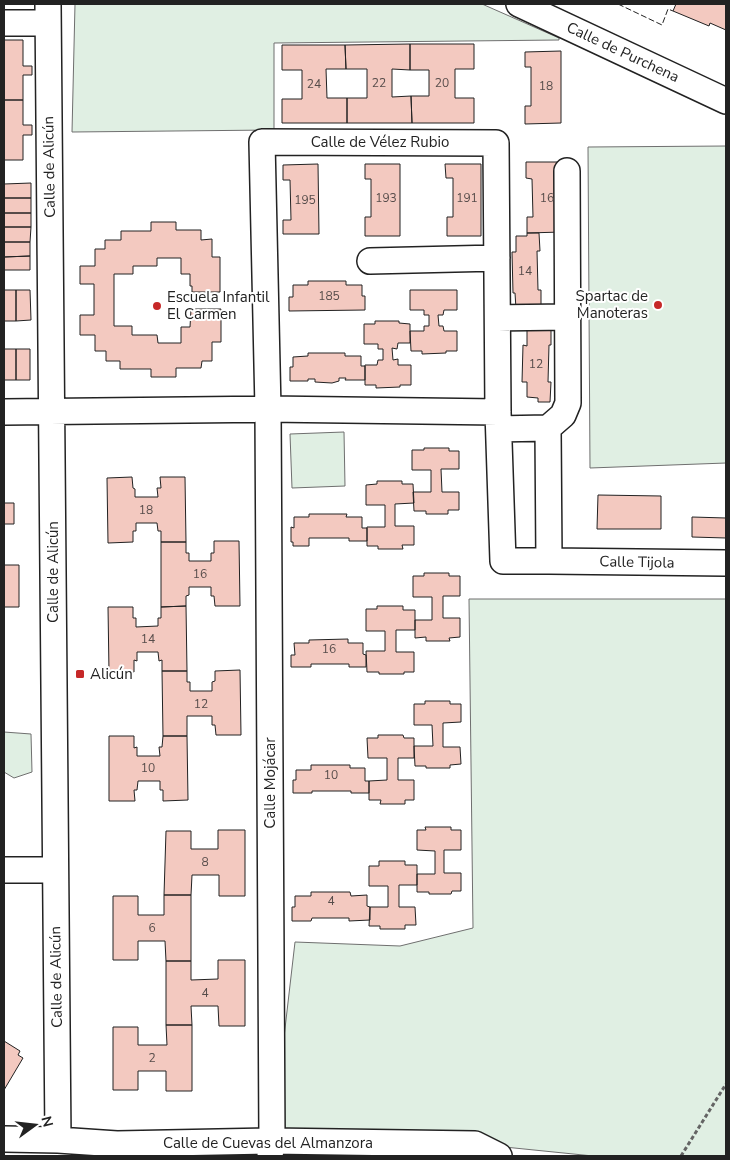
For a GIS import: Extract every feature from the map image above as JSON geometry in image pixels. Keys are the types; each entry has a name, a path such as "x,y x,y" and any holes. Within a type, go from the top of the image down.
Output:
{"street":[{"name":"Calle de Purchena","path":"519,4 726,101"},
{"path":"4,23 48,13"},
{"name":"Calle de Alicún","path":"48,13 58,1140"},
{"name":"Calle de Vélez Rubio","path":"268,409 262,142 496,143 498,421"},
{"path":"4,412 268,409 498,421 548,428 563,415 568,403 567,171"},
{"path":"370,261 497,258"},
{"path":"498,318 568,317"},
{"name":"Calle Mojácar","path":"268,409 271,1148"},
{"name":"Calle Tijola","path":"498,421 503,561 726,563"},
{"path":"548,428 548,561"},
{"path":"4,870 55,870"},
{"name":"Calle de Cuevas del Almanzora","path":"4,1139 58,1140 117,1150 475,1144 499,1156"}],"path":[{"path":"681,1156 726,1084"}],"green space":[{"path":"75,4 482,4 559,38 559,40 274,43 274,130 72,132"},
{"name":"Spartac de Manoteras","path":"726,146 726,463 590,468 588,147"},
{"path":"344,432 345,486 292,488 290,434"},
{"path":"469,599 726,599 726,1156 593,1156 475,1144 272,1141 295,942 400,946 473,928"},
{"path":"4,732 31,734 32,772 14,778 4,772"}],"building":[{"path":"676,4 726,4 726,30 710,23 709,26 673,11"},
{"path":"4,40 23,40 23,66 32,66 32,75 23,75 23,100 4,100"},
{"path":"410,44 410,70 392,69 392,97 411,96 412,123 347,123 347,98 367,98 367,69 346,69 345,45"},
{"path":"410,44 474,44 474,69 455,69 455,98 474,98 474,123 412,123 411,96 429,96 429,70 410,70"},
{"path":"282,45 345,45 346,69 326,69 327,98 347,98 347,123 282,123 282,99 302,99 302,70 282,70"},
{"path":"561,51 561,123 525,124 525,106 531,106 531,67 525,67 525,52"},
{"path":"4,100 23,100 23,125 32,125 32,135 23,135 23,160 4,160"},
{"path":"526,162 561,162 562,232 527,233 527,217 533,217 532,179 526,178"},
{"path":"318,164 319,234 283,234 283,220 291,220 290,180 283,180 283,165"},
{"path":"365,164 400,164 400,236 365,236 365,217 371,217 371,179 365,179"},
{"path":"445,164 481,164 481,236 447,236 447,217 453,217 453,178 446,178"},
{"path":"31,183 31,198 4,198 4,184"},
{"path":"4,198 31,198 31,213 4,213"},
{"path":"4,213 31,213 31,227 4,227"},
{"path":"151,222 176,222 176,230 201,230 201,240 212,239 212,257 220,257 220,292 192,292 190,274 181,274 181,258 157,258 157,266 133,266 133,274 114,274 114,326 132,326 132,335 157,335 158,343 181,343 181,327 190,327 191,309 221,309 221,342 212,342 212,361 202,361 201,368 176,368 176,377 151,377 151,369 120,369 120,361 106,361 106,351 95,351 95,335 80,335 80,315 94,315 94,284 80,284 80,266 95,266 95,249 105,249 105,240 121,240 121,231 151,231"},
{"path":"4,227 31,227 30,242 4,242"},
{"path":"527,233 539,233 540,251 537,251 538,290 541,290 541,313 516,309 515,293 513,293 512,252 516,252 516,236 527,236"},
{"path":"4,242 30,242 30,256 4,257"},
{"path":"30,256 30,270 4,270 4,257"},
{"path":"308,281 346,281 346,285 362,285 362,296 365,296 365,310 289,311 289,297 293,297 293,285 308,285"},
{"path":"4,290 16,290 16,321 4,321"},
{"path":"16,290 30,290 31,320 16,321"},
{"path":"410,290 457,290 457,310 444,310 443,315 438,315 439,326 443,326 444,331 457,331 457,351 422,354 422,351 411,351 410,331 424,331 424,326 429,326 429,315 424,315 424,310 410,310"},
{"path":"375,321 399,321 399,323 410,324 410,343 398,343 397,349 392,348 393,360 398,359 398,365 411,365 411,385 376,388 376,385 365,385 365,365 377,365 378,360 383,360 383,349 378,349 378,344 364,344 364,324 375,324"},
{"path":"551,325 548,382 551,382 550,402 538,402 538,398 527,397 527,382 522,382 523,345 527,346 527,330"},
{"path":"4,349 16,349 16,380 4,380"},
{"path":"16,349 30,349 30,380 16,380"},
{"path":"308,353 345,353 345,356 361,356 361,366 365,366 365,380 345,380 346,378 339,378 339,381 332,383 315,382 315,379 290,381 290,367 293,367 293,357 308,356"},
{"path":"424,448 449,448 449,451 459,451 459,469 441,469 442,492 459,492 459,510 448,510 448,514 426,514 426,511 414,511 413,492 431,492 431,470 412,470 412,450 424,450"},
{"path":"132,477 135,497 158,497 157,488 161,488 160,477 185,477 186,542 161,542 161,531 158,531 157,523 136,523 136,531 133,531 133,542 108,543 107,478"},
{"path":"377,481 402,481 402,484 413,484 414,503 395,504 395,526 414,526 414,545 402,545 403,549 378,549 378,546 367,546 367,527 385,527 385,505 366,505 366,485 377,484"},
{"path":"598,495 661,496 661,529 597,529"},
{"path":"4,503 14,503 14,524 4,524"},
{"path":"309,514 347,514 346,517 362,517 362,528 367,528 367,541 349,541 349,538 309,538 309,546 293,546 293,542 291,542 291,527 294,528 294,517 309,517"},
{"path":"692,517 726,518 726,538 692,537"},
{"path":"214,541 239,541 240,606 215,606 214,596 211,596 211,587 189,587 189,595 186,596 186,606 161,607 161,542 186,542 186,553 189,553 189,561 211,561 211,553 214,553"},
{"path":"4,565 19,565 19,607 4,607"},
{"path":"424,573 449,573 449,576 460,576 460,596 443,596 443,618 460,618 460,637 449,638 450,641 426,641 426,637 415,638 415,620 432,620 432,597 413,597 413,576 424,576"},
{"path":"186,606 187,671 162,671 162,660 159,661 158,652 137,652 137,661 134,660 134,672 109,672 108,607 133,607 133,618 136,618 136,627 158,626 158,618 161,618 161,607"},
{"path":"377,606 403,606 403,610 415,610 415,630 396,630 396,652 414,652 414,672 379,674 379,672 367,672 366,651 385,651 385,631 366,631 366,609 377,609"},
{"path":"348,639 348,643 363,643 366,667 349,667 349,664 311,664 311,667 291,667 291,655 295,655 294,643 309,643 309,640"},
{"path":"240,670 241,735 216,735 215,725 212,725 212,716 187,716 187,736 163,736 162,671 187,671 187,682 190,682 190,691 212,691 215,671"},
{"path":"425,701 450,701 450,704 461,704 461,722 443,723 443,747 460,747 461,764 450,765 450,768 415,766 414,746 433,746 432,725 414,725 414,704 425,704"},
{"path":"378,735 403,735 404,738 414,738 414,758 398,758 398,780 414,780 414,800 405,800 405,804 380,804 381,800 369,800 369,781 387,780 387,758 368,758 367,738 378,738"},
{"path":"109,736 134,736 134,748 137,747 137,756 160,756 159,747 162,747 163,736 187,736 188,800 163,801 163,790 160,790 160,781 138,781 137,790 134,790 135,801 109,801"},
{"path":"311,765 350,765 350,768 365,768 365,781 369,781 369,793 312,791 312,793 293,793 293,780 296,780 296,770 311,770"},
{"path":"425,827 451,827 451,830 461,830 461,850 444,850 444,873 461,873 461,891 452,891 451,894 417,892 417,874 435,874 435,851 417,850 417,830 426,830"},
{"path":"218,830 245,830 245,896 219,896 219,875 192,875 191,895 164,895 166,831 191,831 191,849 218,849"},
{"path":"379,861 405,861 405,865 417,865 417,885 399,885 399,907 415,907 416,925 405,925 405,929 380,929 380,926 369,926 370,907 388,907 388,886 369,886 369,866 379,866"},
{"path":"311,892 350,892 351,896 367,895 367,906 370,907 370,920 349,921 349,918 312,918 311,921 292,921 292,907 295,907 295,896 311,896"},
{"path":"164,895 191,895 191,961 166,961 165,941 138,941 138,960 113,960 113,896 138,896 138,915 164,915"},
{"path":"218,960 245,960 245,1026 219,1026 218,1006 191,1006 192,1025 166,1025 166,961 191,961 191,980 218,979"},
{"path":"166,1025 192,1025 192,1091 166,1091 166,1071 138,1071 138,1090 113,1090 113,1027 138,1027 138,1045 167,1045"},
{"path":"4,1041 20,1051 18,1055 23,1058 4,1090"}],"fence":[{"path":"618,4 662,25 668,9 673,11"}],"place":[{"name":"Spartac de Manoteras","path":"658,305"},
{"name":"Escuela Infantil El Carmen","path":"157,306"},
{"name":"Alicún","path":"80,674"}]}
